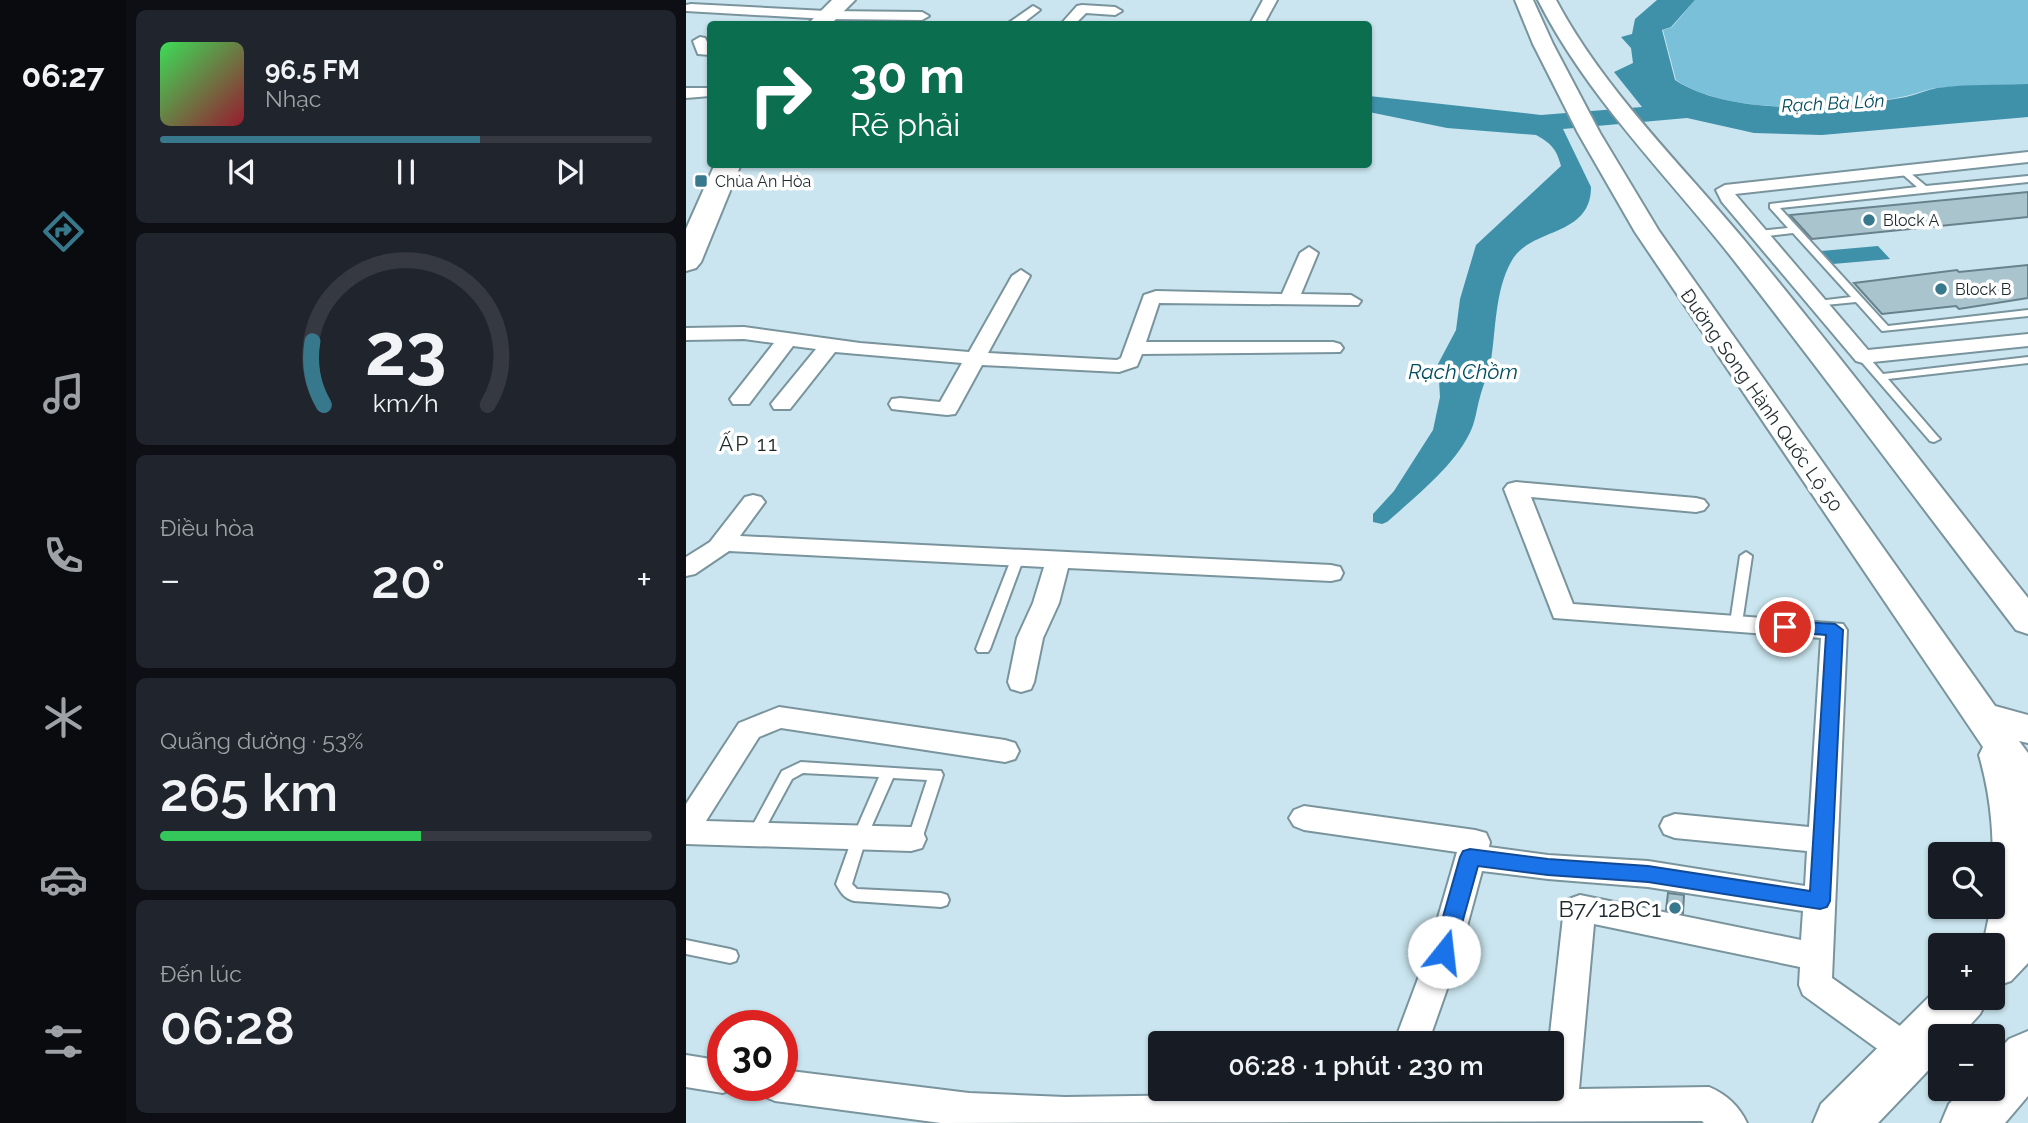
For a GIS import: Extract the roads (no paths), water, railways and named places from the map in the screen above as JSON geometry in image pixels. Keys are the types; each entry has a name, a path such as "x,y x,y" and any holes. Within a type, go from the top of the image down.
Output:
{"main road":[{"name":"Đường Song Hành Quốc Lộ 50","path":"1524,0 1583,123 1671,268 2028,783"},
{"path":"1547,0 1572,46 1737,248 2024,614"},
{"path":"689,247 727,168"},
{"path":"1983,718 2028,729"},
{"path":"1983,718 2005,773 2016,832 2015,894 2008,950"},
{"path":"1841,1123 1950,1010"},
{"path":"1969,1123 2028,1056"}],"street":[{"path":"715,10 729,0"},
{"path":"1259,21 1270,0"},
{"path":"1071,21 1084,5 1115,11"},
{"path":"691,8 922,16"},
{"path":"1018,21 1033,10"},
{"path":"686,93 707,92"},
{"path":"2028,157 1725,190 1728,198 1863,357 2028,340"},
{"path":"1290,298 1310,253"},
{"path":"900,404 947,409 1021,276"},
{"path":"686,334 744,333 830,345 1034,363 1119,366 1130,362 1151,299 1156,297 1351,301"},
{"path":"741,399 788,339"},
{"path":"782,404 830,345"},
{"path":"1134,348 1334,348"},
{"path":"1696,505 1516,489 1563,611 1835,630 1815,985 1909,1052"},
{"path":"686,568 719,548 752,502"},
{"path":"723,543 801,549 886,550 1331,573"},
{"path":"1021,682 1030,638 1046,603 1058,559"},
{"path":"911,839 686,830 749,730 779,717 1005,751"},
{"path":"1304,818 1475,842 1444,952 1415,1031"},
{"path":"1675,825 1823,840"},
{"path":"1470,857 1548,867 1648,874 1820,901"},
{"path":"1560,1106 1580,908 1817,957"},
{"path":"686,1071 707,1074"},
{"path":"798,1088 969,1110 1065,1114 1331,1101"},
{"path":"1455,1101 1560,1106 1709,1104 1729,1123"}],"lane":[{"path":"1903,170 1924,190"},
{"path":"2028,179 1773,205 1886,329 2028,313"},
{"path":"1759,234 1796,230"},
{"path":"1818,304 1859,299"},
{"path":"1863,357 1934,439"},
{"path":"1880,377 2028,360"},
{"path":"1736,623 1746,556"},
{"path":"983,649 1018,557"},
{"path":"755,834 787,775 796,768 936,775 916,836 911,839"},
{"path":"888,773 859,838 844,884 854,895 941,900"},
{"path":"686,947 730,956"}],"water":[{"name":"Rạch Chồm","path":"1657,0 1695,0 1671,27 1662,30 1675,80 1698,92 1726,100 1756,105 1819,107 1906,97 1948,87 2028,84 2028,117 1822,135 1754,133 1687,118 1563,129 1591,187 1588,203 1581,215 1570,224 1531,243 1511,262 1499,298 1490,366 1473,424 1457,454 1435,479 1387,522 1373,522 1373,514 1394,491 1433,430 1440,397 1438,364 1456,330 1460,299 1476,245 1561,166 1553,148 1536,135 1447,128 1372,113 1372,96 1541,115 1642,107 1614,72 1633,63 1631,48 1621,37 1632,34 1635,19"},
{"path":"1878,246 1890,259 1833,264 1821,251"}],"place":[{"name":"Chùa An Hòa","path":"701,181"},
{"name":"Block A","path":"1869,220"},
{"name":"Block B","path":"1941,289"},
{"name":"B7/12BC1","path":"1675,908"}],"district":[{"name":"ẤP 11","path":"749,443"}],"water label":[{"name":"Rạch Bà Lớn","path":"1833,103"}]}
